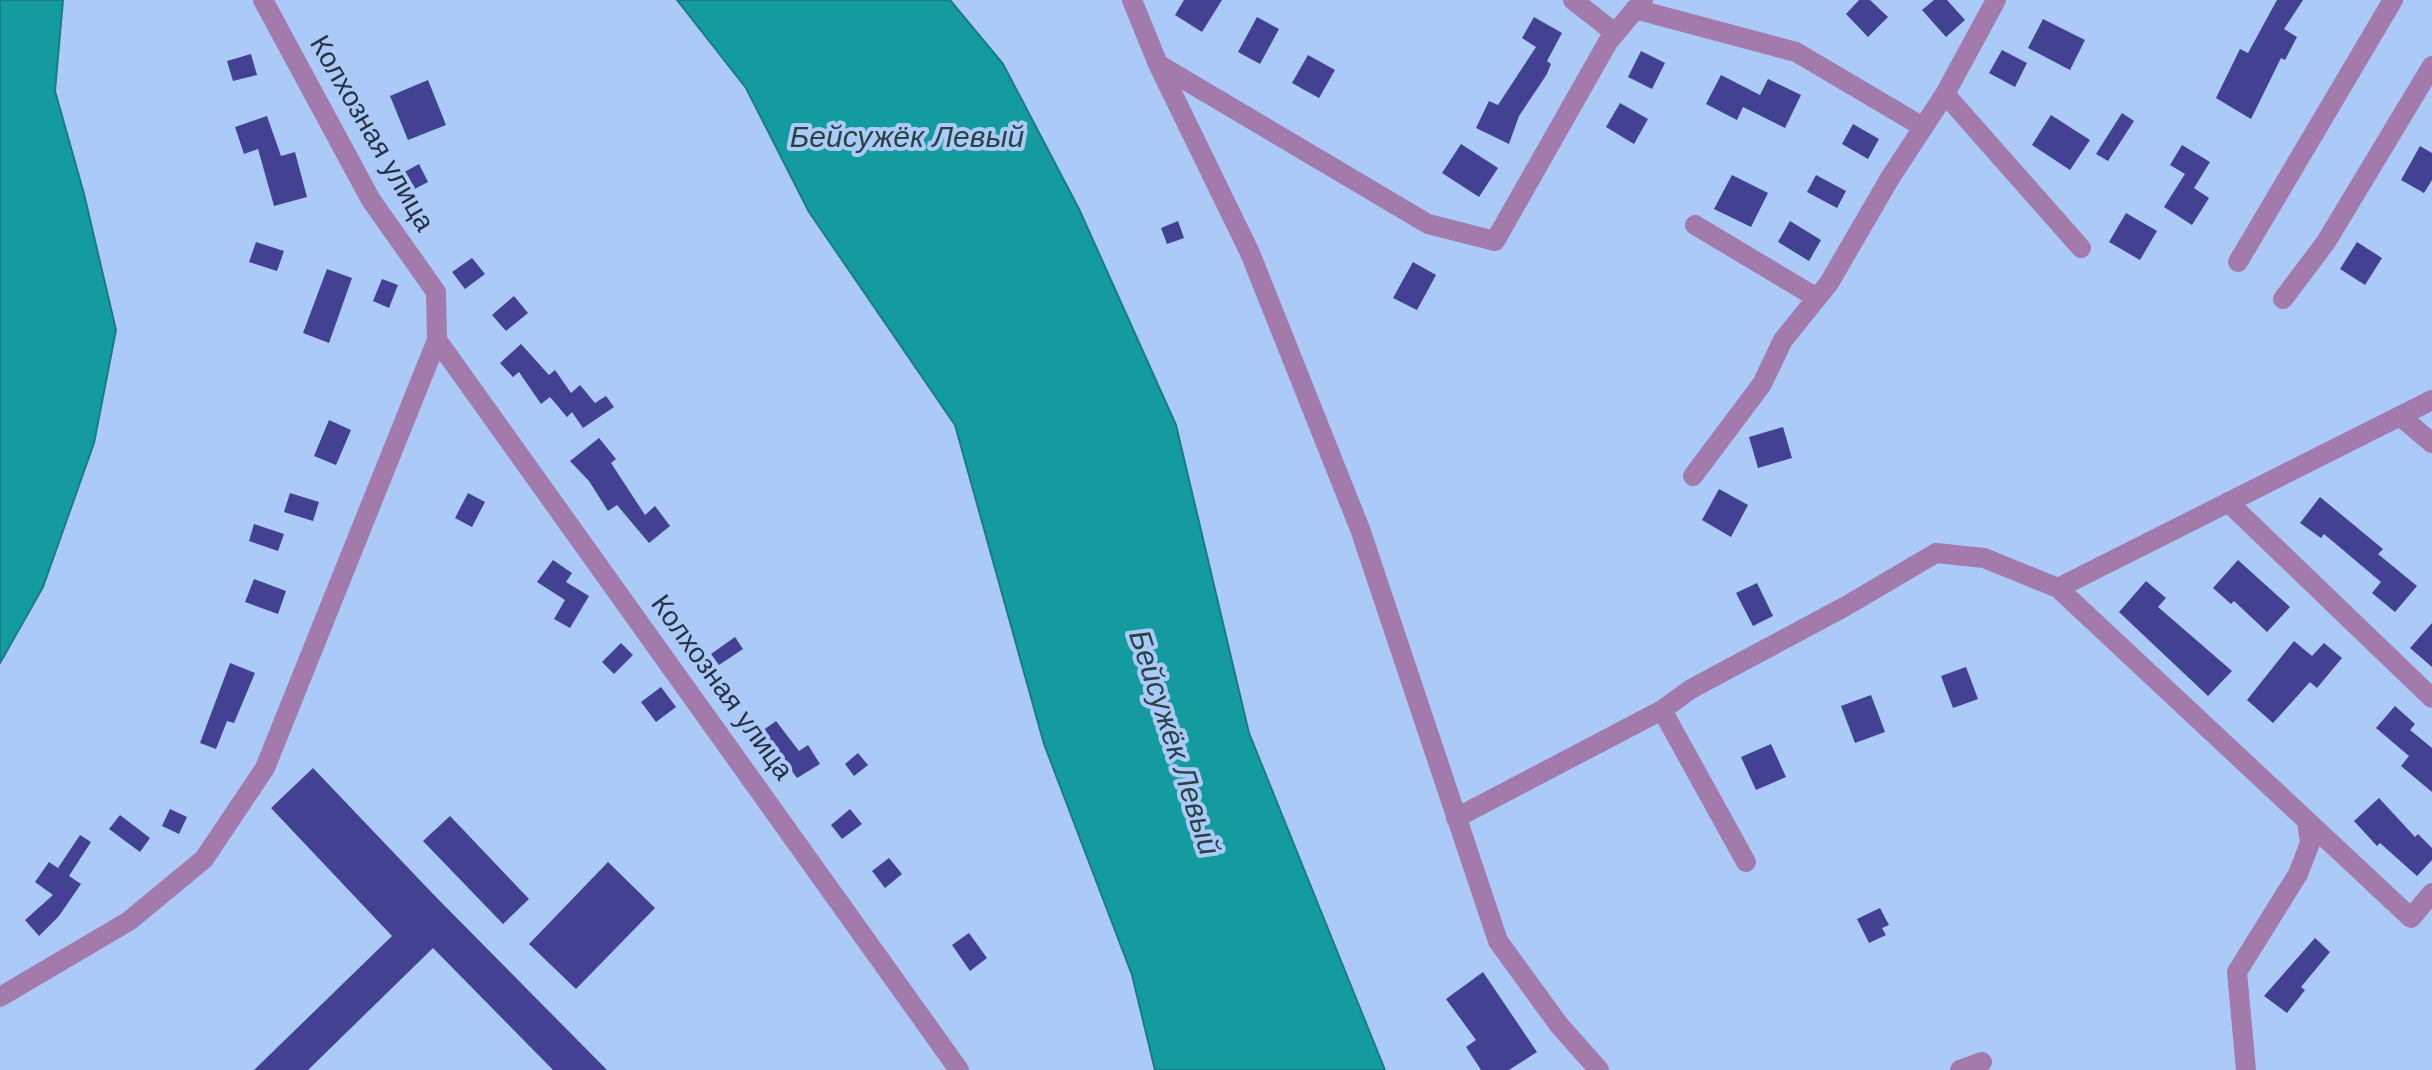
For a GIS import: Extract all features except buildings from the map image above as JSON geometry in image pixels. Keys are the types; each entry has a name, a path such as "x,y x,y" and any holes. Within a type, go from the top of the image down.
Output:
{"street":[{"name":"Колхозная улица","path":"0,997 129,921 204,859 265,768 437,340 436,292 371,200 263,0"},
{"path":"1132,0 1158,64 1250,253 1354,514 1498,941 1559,1025 1599,1070"},
{"path":"1573,0 1615,33"},
{"path":"1693,476 1762,384 1783,340 1817,298 1945,94 1996,0"},
{"path":"2238,262 2393,0"},
{"path":"1158,64 1428,224 1495,241 1615,33 1639,5 1796,52 1923,127"},
{"path":"2283,299 2326,242 2432,66"},
{"path":"1945,94 2081,248"},
{"path":"1695,225 1817,298"},
{"name":"Колхозная улица","path":"437,340 959,1070"},
{"path":"2058,588 2432,400"},
{"path":"2400,416 2432,443"},
{"path":"2228,502 2432,698"},
{"path":"1456,818 1662,710 1691,689 1846,606 1936,553 1984,558 2058,588 2411,918 2432,893"},
{"path":"1662,710 1746,862"},
{"path":"2246,1070 2237,972 2298,874 2310,843 2307,821"},
{"path":"1960,1070 1982,1062"}],"water":[{"path":"0,0 63,0 55,91 84,194 116,330 94,443 43,587 0,663"},
{"name":"Бейсужёк Левый","path":"677,0 950,0 1003,64 1079,209 1176,425 1249,733 1385,1070 1155,1070 1132,975 1044,744 955,425 809,212 746,88"}]}
